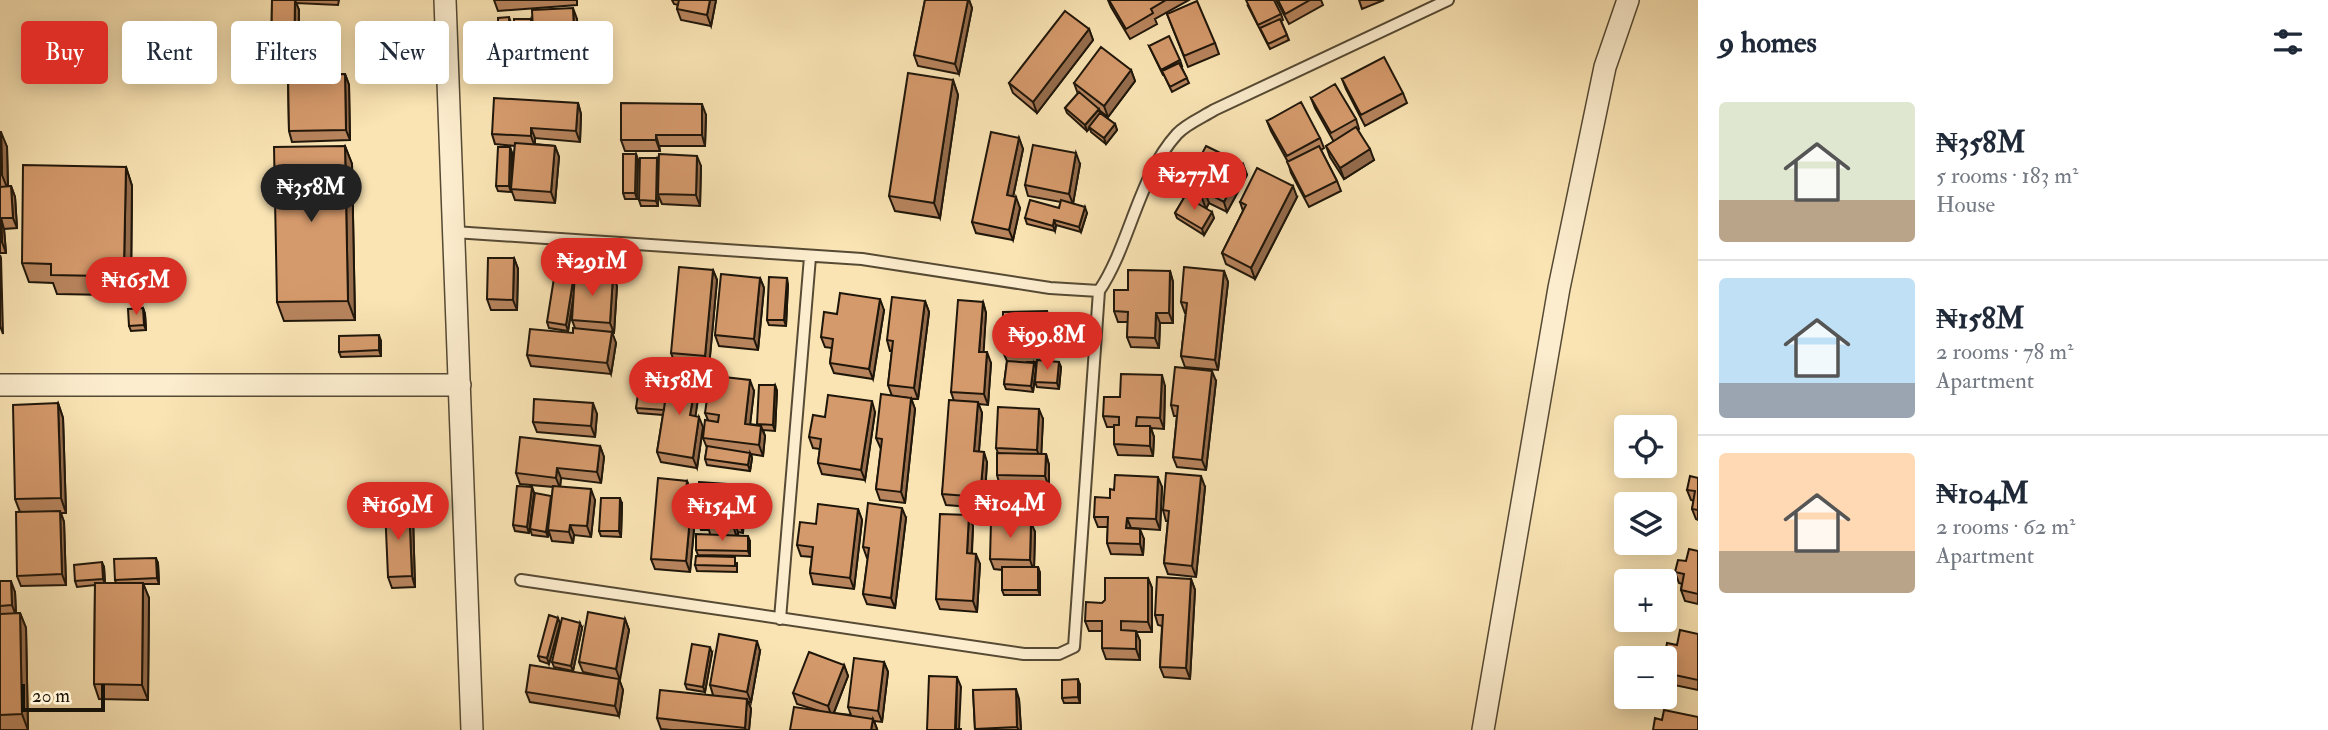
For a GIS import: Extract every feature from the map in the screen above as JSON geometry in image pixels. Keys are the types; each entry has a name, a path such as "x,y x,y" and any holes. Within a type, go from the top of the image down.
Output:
{"street":[{"path":"445,0 472,730"},
{"path":"1483,730 1559,288 1605,67 1628,0"},
{"path":"0,385 460,385"}],"lane":[{"path":"521,580 1024,654 1059,654 1074,646 1099,291 1111,273 1132,214 1178,133 1214,110 1448,0"},
{"path":"454,232 862,259 1050,288 1099,291"},
{"path":"780,619 810,257"}],"building":[{"path":"272,0 295,0 295,21 272,21"},
{"path":"679,0 710,0 707,15 677,9"},
{"path":"925,0 968,0 955,64 914,55"},
{"path":"1109,0 1166,0 1151,9 1153,13 1126,29"},
{"path":"1246,0 1274,0 1281,14 1258,25"},
{"path":"1278,0 1310,0 1285,14"},
{"path":"1197,1 1215,43 1184,56 1167,14"},
{"path":"573,8 574,21 533,21 532,10"},
{"path":"1065,11 1089,29 1033,102 1009,83"},
{"path":"509,17 509,21 498,21 498,18"},
{"path":"514,19 531,19 531,21"},
{"path":"1280,19 1287,35 1268,44 1260,28"},
{"path":"1169,36 1180,60 1161,70 1149,46"},
{"path":"1101,47 1131,70 1104,106 1074,83"},
{"path":"1384,57 1403,93 1361,115 1342,79"},
{"path":"1179,63 1187,78 1170,87 1162,71"},
{"path":"908,73 953,80 934,203 889,196"},
{"path":"341,74 345,74 346,130 289,131 288,84 341,84"},
{"path":"1335,84 1356,119 1331,133 1311,98"},
{"path":"1079,92 1099,109 1085,125 1065,108"},
{"path":"494,98 578,103 576,131 531,128 531,136 492,134"},
{"path":"1301,102 1320,138 1287,156 1267,121"},
{"path":"621,103 702,104 702,135 656,135 656,140 621,140"},
{"path":"1100,113 1115,124 1104,138 1089,127"},
{"path":"1356,127 1370,149 1340,168 1326,146"},
{"path":"1,132 2,175 0,175"},
{"path":"991,132 1019,138 1007,195 1016,197 1009,230 972,222"},
{"path":"515,143 555,146 551,192 511,189"},
{"path":"1033,145 1076,153 1069,194 1025,185"},
{"path":"345,146 348,301 277,302 274,147"},
{"path":"1206,146 1243,164 1224,202 1205,192 1202,198 1170,182 1180,162 1194,169"},
{"path":"1319,146 1337,181 1305,197 1287,162"},
{"path":"498,147 510,147 509,186 496,186"},
{"path":"623,154 636,154 635,193 623,193"},
{"path":"659,154 697,156 696,195 658,194"},
{"path":"640,158 657,158 656,201 639,200"},
{"path":"23,165 126,167 124,266 102,266 102,276 51,275 51,264 22,263"},
{"path":"1257,168 1293,186 1251,268 1222,253 1246,205 1240,202"},
{"path":"11,186 13,218 1,218 0,242 0,187"},
{"path":"1185,196 1212,212 1202,229 1175,213"},
{"path":"1030,200 1059,208 1061,200 1085,207 1079,227 1054,220 1053,226 1025,218"},
{"path":"488,258 514,258 513,300 487,299"},
{"path":"679,267 713,270 705,356 671,353"},
{"path":"1184,267 1224,271 1215,360 1181,356 1187,303 1181,302"},
{"path":"1128,270 1170,271 1169,313 1156,313 1155,338 1127,337 1128,312 1114,311 1114,290 1128,290"},
{"path":"575,273 613,276 610,323 572,320"},
{"path":"721,274 760,278 754,339 715,335"},
{"path":"769,277 787,278 784,320 767,320"},
{"path":"554,278 573,281 566,325 547,322"},
{"path":"840,293 880,299 869,369 830,363 833,339 821,337 824,312 837,314"},
{"path":"892,297 925,301 914,388 888,385 893,341 887,340"},
{"path":"958,300 983,302 979,352 987,352 984,394 951,392"},
{"path":"143,308 144,325 129,326 128,309"},
{"path":"1047,311 1048,351 1003,352 1003,312"},
{"path":"573,328 612,332 607,363 527,355 530,329 573,333"},
{"path":"379,335 379,350 339,352 339,336"},
{"path":"1037,360 1059,362 1057,383 1035,382"},
{"path":"1007,361 1034,363 1031,386 1004,384"},
{"path":"643,367 668,370 666,387 641,384"},
{"path":"1175,367 1212,371 1202,460 1173,457 1178,406 1171,405"},
{"path":"670,371 697,376 690,415 699,417 693,458 657,452"},
{"path":"1121,374 1162,375 1160,418 1137,417 1136,426 1150,426 1150,446 1114,444 1114,425 1119,425 1119,417 1103,416 1104,397 1120,397"},
{"path":"724,377 750,380 745,424 761,426 759,445 703,438 705,420 718,422 719,415 705,413 709,385 723,387"},
{"path":"759,385 775,385 773,425 757,424"},
{"path":"639,387 666,390 664,410 636,408"},
{"path":"881,394 911,398 901,492 876,489 882,439 876,438"},
{"path":"828,395 872,401 861,470 818,463 821,439 809,437 813,415 825,417"},
{"path":"534,399 593,403 591,426 533,422"},
{"path":"949,400 978,402 974,451 984,452 980,497 942,494"},
{"path":"58,403 61,498 15,499 13,405"},
{"path":"998,407 1039,409 1037,450 996,448"},
{"path":"520,437 600,446 597,472 557,468 556,478 516,473"},
{"path":"707,446 750,453 748,465 705,459"},
{"path":"997,453 1046,454 1045,476 997,475"},
{"path":"1166,473 1201,476 1192,566 1164,563 1169,511 1163,510"},
{"path":"1115,475 1158,477 1156,519 1127,518 1126,528 1140,529 1140,544 1107,543 1108,517 1094,517 1095,497 1110,498 1110,489 1114,490"},
{"path":"1690,476 1698,478 1698,510 1692,509 1695,491 1687,490"},
{"path":"658,478 687,481 683,517 690,518 686,561 651,559"},
{"path":"699,482 741,485 739,522 734,522 734,528 707,526 708,520 697,519"},
{"path":"517,486 532,487 527,527 513,525"},
{"path":"553,486 591,489 587,526 570,525 569,532 548,530"},
{"path":"535,493 551,496 546,532 530,529"},
{"path":"601,498 620,498 619,531 599,531"},
{"path":"868,503 902,508 891,598 863,594 869,548 863,547"},
{"path":"818,504 858,509 850,578 810,573 813,547 797,545 800,522 816,524"},
{"path":"409,506 412,576 388,577 385,507"},
{"path":"60,511 62,574 17,576 16,512"},
{"path":"940,514 969,515 967,553 976,554 973,601 936,599"},
{"path":"991,521 1031,522 1030,560 990,559"},
{"path":"696,534 748,536 748,551 696,550"},
{"path":"1689,549 1698,551 1698,594 1681,590 1684,574 1677,572 1676,569 1678,560 1686,561"},
{"path":"696,556 735,557 735,566 695,565"},
{"path":"156,558 157,578 115,580 114,559"},
{"path":"102,562 103,579 75,581 74,565"},
{"path":"1002,567 1038,567 1038,590 1002,590"},
{"path":"1157,577 1191,579 1186,668 1160,667 1163,615 1155,615"},
{"path":"1105,578 1148,578 1148,622 1121,621 1121,630 1136,631 1136,649 1102,648 1102,621 1085,621 1086,602 1102,603 1105,600"},
{"path":"0,581 11,581 12,605 0,606"},
{"path":"95,583 143,583 142,685 94,684"},
{"path":"588,612 625,619 616,669 579,662"},
{"path":"20,613 22,714 0,715 0,614"},
{"path":"549,615 558,618 547,658 538,656"},
{"path":"562,618 580,623 571,666 552,662"},
{"path":"1680,630 1698,634 1698,680 1677,676 1677,646 1666,646 1667,643 1677,645"},
{"path":"719,634 757,641 747,692 710,685"},
{"path":"692,644 710,647 703,687 685,684"},
{"path":"809,652 844,665 828,706 793,693"},
{"path":"854,658 884,662 878,711 848,707"},
{"path":"530,665 619,679 615,706 526,692"},
{"path":"929,676 957,677 955,729 961,730 927,730"},
{"path":"1078,679 1078,697 1062,698 1062,680"},
{"path":"1016,689 1017,727 975,729 973,690"},
{"path":"660,690 747,699 745,728 657,718"},
{"path":"794,707 873,719 871,730 790,730"},
{"path":"1664,710 1698,717 1698,730 1653,730 1655,718 1662,720"}]}
